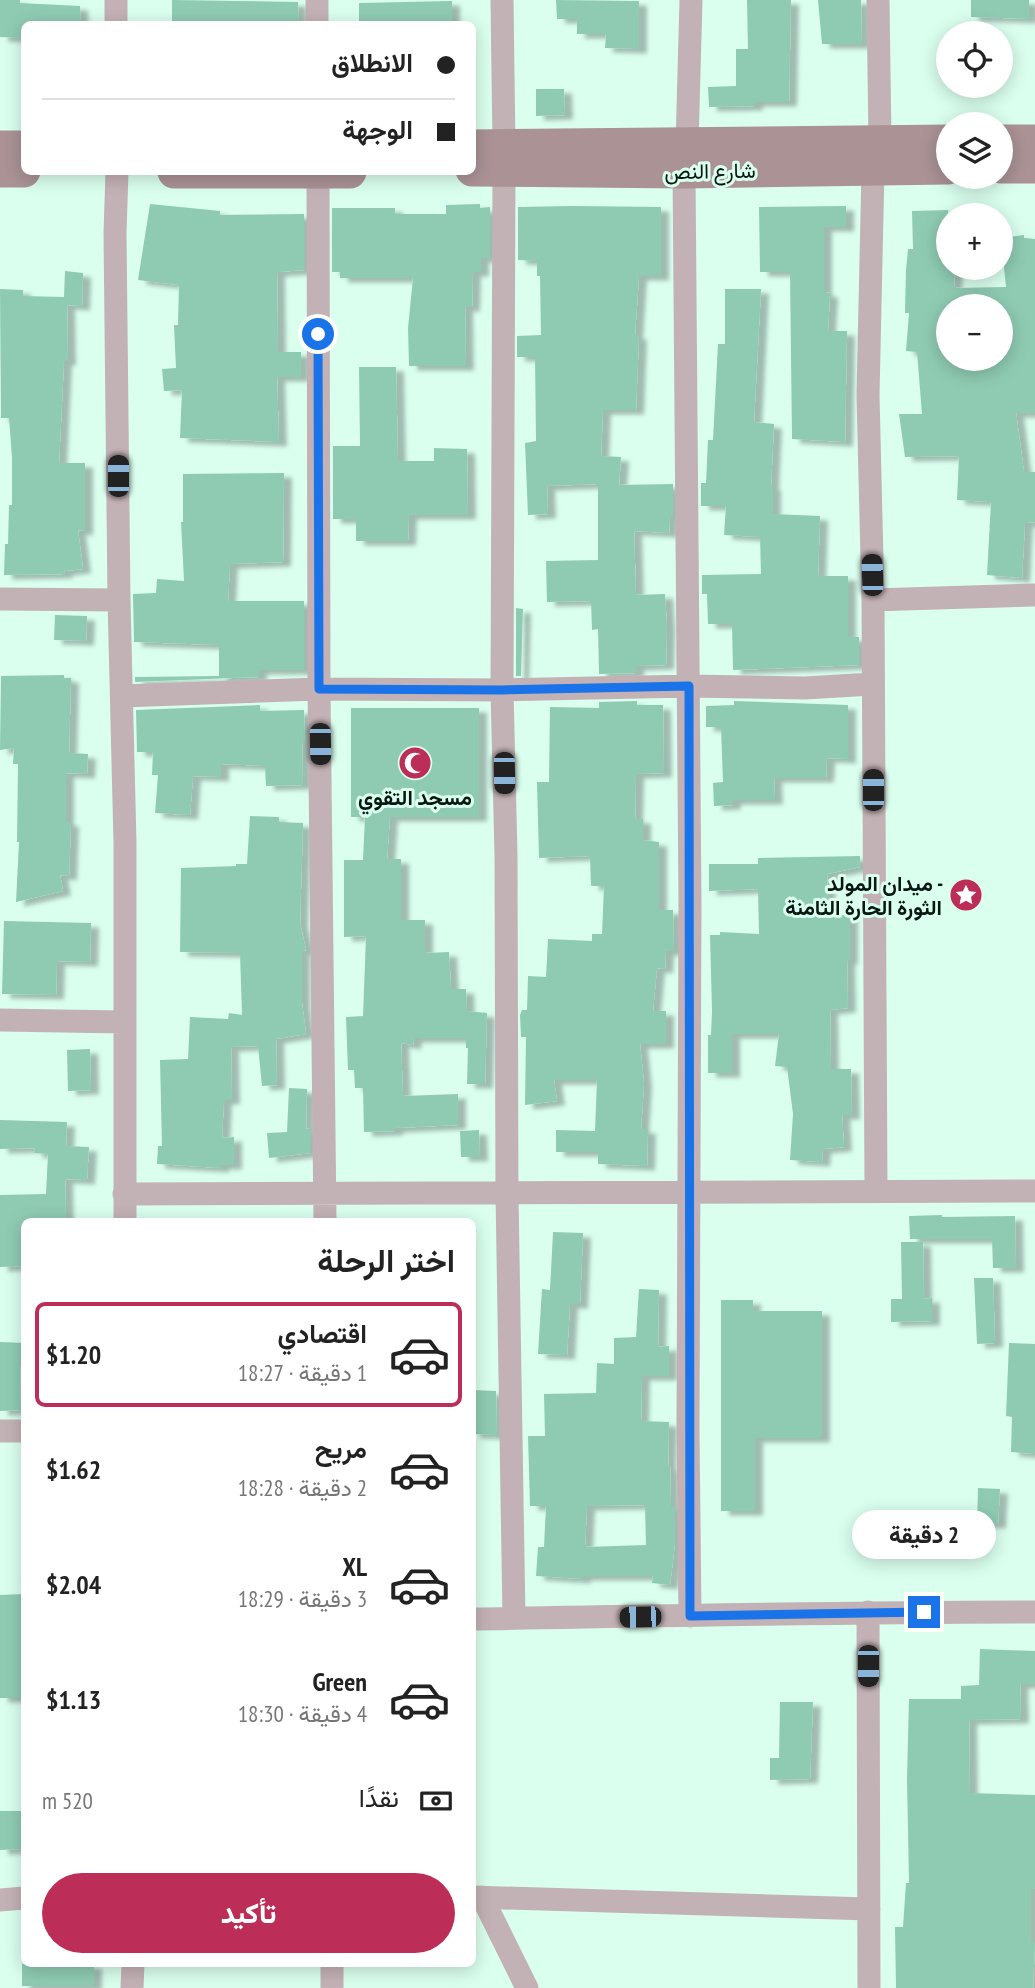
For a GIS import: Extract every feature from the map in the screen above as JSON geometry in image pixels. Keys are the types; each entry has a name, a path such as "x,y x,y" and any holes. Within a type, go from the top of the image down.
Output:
{"main road":[{"path":"1013,141 1035,141"},
{"name":"شارع النص","path":"488,158 877,155 936,143"},
{"path":"0,147 21,148"},
{"name":"شارع النص","path":"877,155 936,166"},
{"path":"1013,167 1035,167"},
{"path":"0,171 21,171"}],"street":[{"path":"116,0 116,21"},
{"path":"317,0 317,21"},
{"path":"502,0 488,158 506,855 507,1194 514,1618"},
{"path":"690,1616 686,158 691,0"},
{"path":"876,1190 873,600 868,395 877,155 878,0"},
{"path":"117,175 119,600 125,843 125,1218"},
{"path":"318,175 319,689 325,1218"},
{"path":"873,600 1035,595"},
{"path":"0,599 119,600"},
{"path":"122,696 319,689 502,690 689,686 805,688 872,684"},
{"path":"0,1020 124,1022"},
{"path":"124,1194 1035,1191"},
{"path":"0,1431 21,1431"},
{"path":"868,1612 869,1988"},
{"path":"476,1619 1035,1612"},
{"path":"477,1897 869,1909"},
{"path":"477,1897 527,1988"},
{"path":"0,1900 21,1898"},
{"path":"132,1988 133,1967"},
{"path":"332,1967 332,1988"}],"building":[{"path":"0,0 80,6 81,21 21,21 21,38 0,37"},
{"path":"172,0 298,2 299,21 172,21"},
{"path":"556,0 639,1 639,49 605,48 606,34 577,34 577,19 557,19"},
{"path":"747,0 791,0 789,102 755,102 755,106 709,107 708,87 736,86 736,49 748,49"},
{"path":"818,0 861,0 862,44 822,44"},
{"path":"971,0 1029,0 1029,19 971,17"},
{"path":"452,1 452,21 359,21 359,3"},
{"path":"536,89 564,89 565,115 536,116"},
{"path":"150,204 220,211 220,215 304,214 304,270 277,272 278,352 301,352 301,377 277,377 279,442 180,438 182,390 164,391 162,369 176,368 174,325 178,325 179,285 138,280"},
{"path":"480,204 480,208 490,207 490,258 481,258 481,272 473,272 472,307 465,307 466,366 409,366 408,328 413,278 340,278 340,272 332,272 332,208 395,208 395,214 446,214 446,205"},
{"path":"846,206 846,227 824,227 824,292 830,293 828,331 847,331 845,442 792,439 790,272 760,272 759,207"},
{"path":"518,207 661,207 661,276 639,276 635,335 639,335 636,410 603,410 601,456 621,457 619,485 673,484 673,516 670,516 669,533 634,531 636,595 665,594 667,627 666,665 636,666 636,673 599,674 598,629 592,630 591,601 547,602 546,561 598,560 598,484 547,486 548,514 528,515 525,443 536,441 535,357 517,357 517,336 541,335 540,276 537,276 537,261 518,260"},
{"path":"936,210 936,280 954,280 954,288 1006,287 1005,280 1013,280 1013,236 1024,235 1024,238 1035,239 1035,413 1016,413 1024,472 1035,472 1035,522 1025,523 1022,578 987,575 991,502 957,500 959,456 905,457 899,414 922,414 917,352 906,351 909,313 905,313 906,270 908,249 913,249 912,211"},
{"path":"65,271 83,273 82,306 67,305 68,361 64,361 59,463 85,463 85,531 78,530 83,569 64,571 65,574 4,575 9,505 12,505 12,458 9,418 1,418 0,289 23,290 23,296 64,297"},
{"path":"725,289 761,289 754,422 774,424 771,486 773,514 820,516 818,576 848,576 848,637 859,637 859,665 733,670 732,624 708,624 707,594 702,594 702,575 761,574 760,537 724,535 726,506 701,506 701,483 706,483 708,440 713,440 718,344 725,344"},
{"path":"359,367 396,367 398,461 434,461 434,448 467,449 468,515 409,515 408,541 356,541 356,519 333,519 333,446 360,446"},
{"path":"284,473 283,562 230,564 228,601 304,601 304,670 259,670 259,677 135,682 135,677 219,676 219,645 134,642 133,594 156,593 157,579 184,581 181,522 183,474"},
{"path":"516,608 523,609 521,676 516,676"},
{"path":"55,615 87,616 86,641 54,640"},
{"path":"64,675 64,678 71,678 69,753 88,754 87,774 66,773 66,822 71,822 69,876 60,875 63,891 16,902 19,842 18,764 13,764 14,748 0,750 1,676"},
{"path":"637,701 637,705 663,705 664,773 636,774 635,819 643,819 643,840 659,842 659,910 673,910 674,951 666,951 665,969 657,968 653,1011 666,1011 666,1044 640,1044 644,1084 641,1129 648,1129 647,1166 598,1164 598,1152 556,1152 556,1130 595,1131 597,1080 554,1080 557,1101 525,1105 526,1037 521,1037 520,1015 522,1010 527,1010 528,976 546,977 548,939 592,941 592,934 602,934 604,886 591,886 590,856 539,858 537,782 549,782 550,707 599,708 599,702"},
{"path":"734,701 848,705 848,759 827,758 826,778 774,778 775,800 733,800 733,805 714,806 713,783 723,782 721,727 706,727 706,706 734,705"},
{"path":"260,705 260,711 304,710 303,785 266,786 265,766 221,764 221,777 193,776 190,815 155,813 158,775 152,775 153,752 137,752 136,710"},
{"path":"351,708 479,708 479,817 390,817 387,859 401,859 401,920 425,920 425,953 449,952 451,989 466,989 467,1011 487,1013 485,1084 467,1084 466,1038 414,1038 413,1045 401,1043 403,1096 458,1094 458,1125 364,1132 363,1088 355,1088 354,1070 348,1070 346,1017 363,1016 366,936 344,937 344,860 363,860 365,817 351,817"},
{"path":"250,816 279,817 279,822 303,823 300,923 306,950 302,951 302,1003 306,1034 276,1039 277,1085 262,1086 258,1046 231,1047 232,1100 224,1100 222,1138 234,1137 234,1165 221,1165 221,1168 157,1164 158,1146 162,1146 160,1060 188,1059 190,1017 228,1019 229,1013 242,1015 240,953 180,952 181,868 247,864"},
{"path":"860,856 860,867 827,874 828,915 850,915 848,1008 830,1010 831,1069 851,1069 852,1115 842,1115 844,1147 823,1149 822,1162 790,1160 793,1114 787,1067 775,1066 779,1034 732,1034 732,1073 708,1073 708,1035 711,1035 712,1011 710,935 720,935 720,932 759,934 758,889 709,891 709,864 758,864 758,858"},
{"path":"4,921 91,923 90,962 57,961 56,995 2,994"},
{"path":"90,1049 91,1090 68,1091 67,1050"},
{"path":"289,1088 307,1089 306,1129 310,1128 310,1153 269,1158 267,1133 287,1132"},
{"path":"0,1120 67,1122 66,1146 89,1147 87,1180 65,1179 66,1218 21,1218 21,1266 0,1267 0,1195 46,1194 48,1154 34,1153 35,1148 0,1149"},
{"path":"479,1130 480,1157 461,1157 460,1131"},
{"path":"909,1216 1015,1216 1016,1268 993,1268 992,1239 910,1239"},
{"path":"553,1232 583,1233 580,1304 570,1304 567,1355 538,1354 542,1289 550,1290"},
{"path":"901,1242 923,1242 924,1299 932,1298 932,1321 891,1322 891,1299 902,1299"},
{"path":"974,1278 993,1278 995,1343 977,1344"},
{"path":"639,1289 659,1290 658,1347 669,1346 669,1376 642,1376 641,1421 669,1422 668,1466 671,1507 675,1507 675,1543 670,1585 652,1583 653,1576 583,1576 583,1579 536,1576 538,1547 544,1547 546,1506 530,1506 528,1436 545,1436 544,1394 596,1393 597,1363 614,1364 614,1338 636,1337","holes":["645,1505 646,1545 585,1547 587,1506"]},
{"path":"721,1300 753,1300 753,1311 822,1311 822,1438 755,1438 755,1511 721,1511"},
{"path":"0,1342 21,1343 21,1410 0,1411"},
{"path":"1009,1343 1035,1344 1035,1454 1011,1452 1012,1417 1006,1416"},
{"path":"476,1390 496,1391 497,1435 476,1434"},
{"path":"978,1488 1000,1489 998,1524 977,1523"},
{"path":"21,1594 21,1698 0,1698 0,1595"},
{"path":"980,1649 1035,1651 1035,1684 1020,1684 1021,1719 969,1720 970,1793 1035,1795 1035,1889 1031,1889 1031,1942 1035,1942 1033,1988 896,1988 895,1927 903,1927 906,1883 909,1883 909,1699 961,1699 961,1686 979,1685"},
{"path":"780,1702 813,1702 810,1779 770,1780 770,1758 779,1758"},
{"path":"0,1811 21,1811 21,1849 0,1850"},
{"path":"22,1967 94,1967 94,1986 22,1986"}],"place":[{"name":"مسجد التقوي","path":"415,763"},
{"name":"ميدان المولد - الثورة الحارة الثامنة","path":"966,895"}],"route":[{"path":"318,334 319,689 502,690 689,686 690,1616 924,1612"}]}
